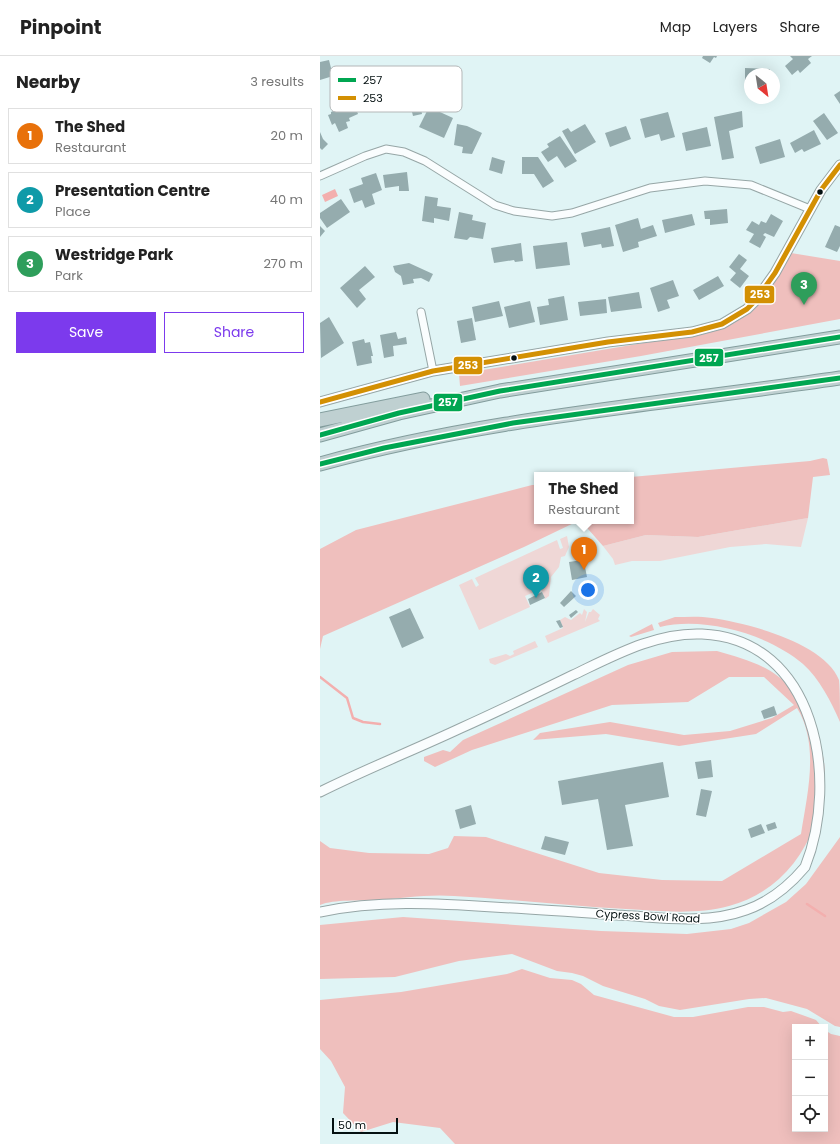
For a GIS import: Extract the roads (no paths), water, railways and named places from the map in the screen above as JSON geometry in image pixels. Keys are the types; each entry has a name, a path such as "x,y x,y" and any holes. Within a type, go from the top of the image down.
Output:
{"highway":[{"path":"320,435 399,413 500,392 840,337"},
{"path":"320,464 406,443 508,424 840,378"},
{"path":"320,420 437,396 500,392"},
{"path":"320,472 406,443"}],"street":[{"path":"320,176 365,156 386,149 404,152 425,161 495,204 514,210 552,216 572,213 650,188 705,181 751,184 810,209"},
{"path":"320,402 433,371 608,342 692,332 722,324 747,309 755,301 775,274 821,190 840,165"},
{"path":"422,312 433,371"},
{"path":"320,792 617,655 670,637 703,634 737,640 768,654 782,664 803,684"},
{"name":"Cypress Bowl Road","path":"320,912 359,906 421,903 666,918 710,918 730,915 765,902 797,878 820,847"}],"waterway":[{"path":"320,677 347,698 353,718 363,722 380,724"},
{"path":"807,904 825,916"}],"place":[{"name":"Westridge Park","path":"804,305"},
{"name":"The Shed","path":"584,570"},
{"name":"Presentation Centre","path":"536,598"}]}
